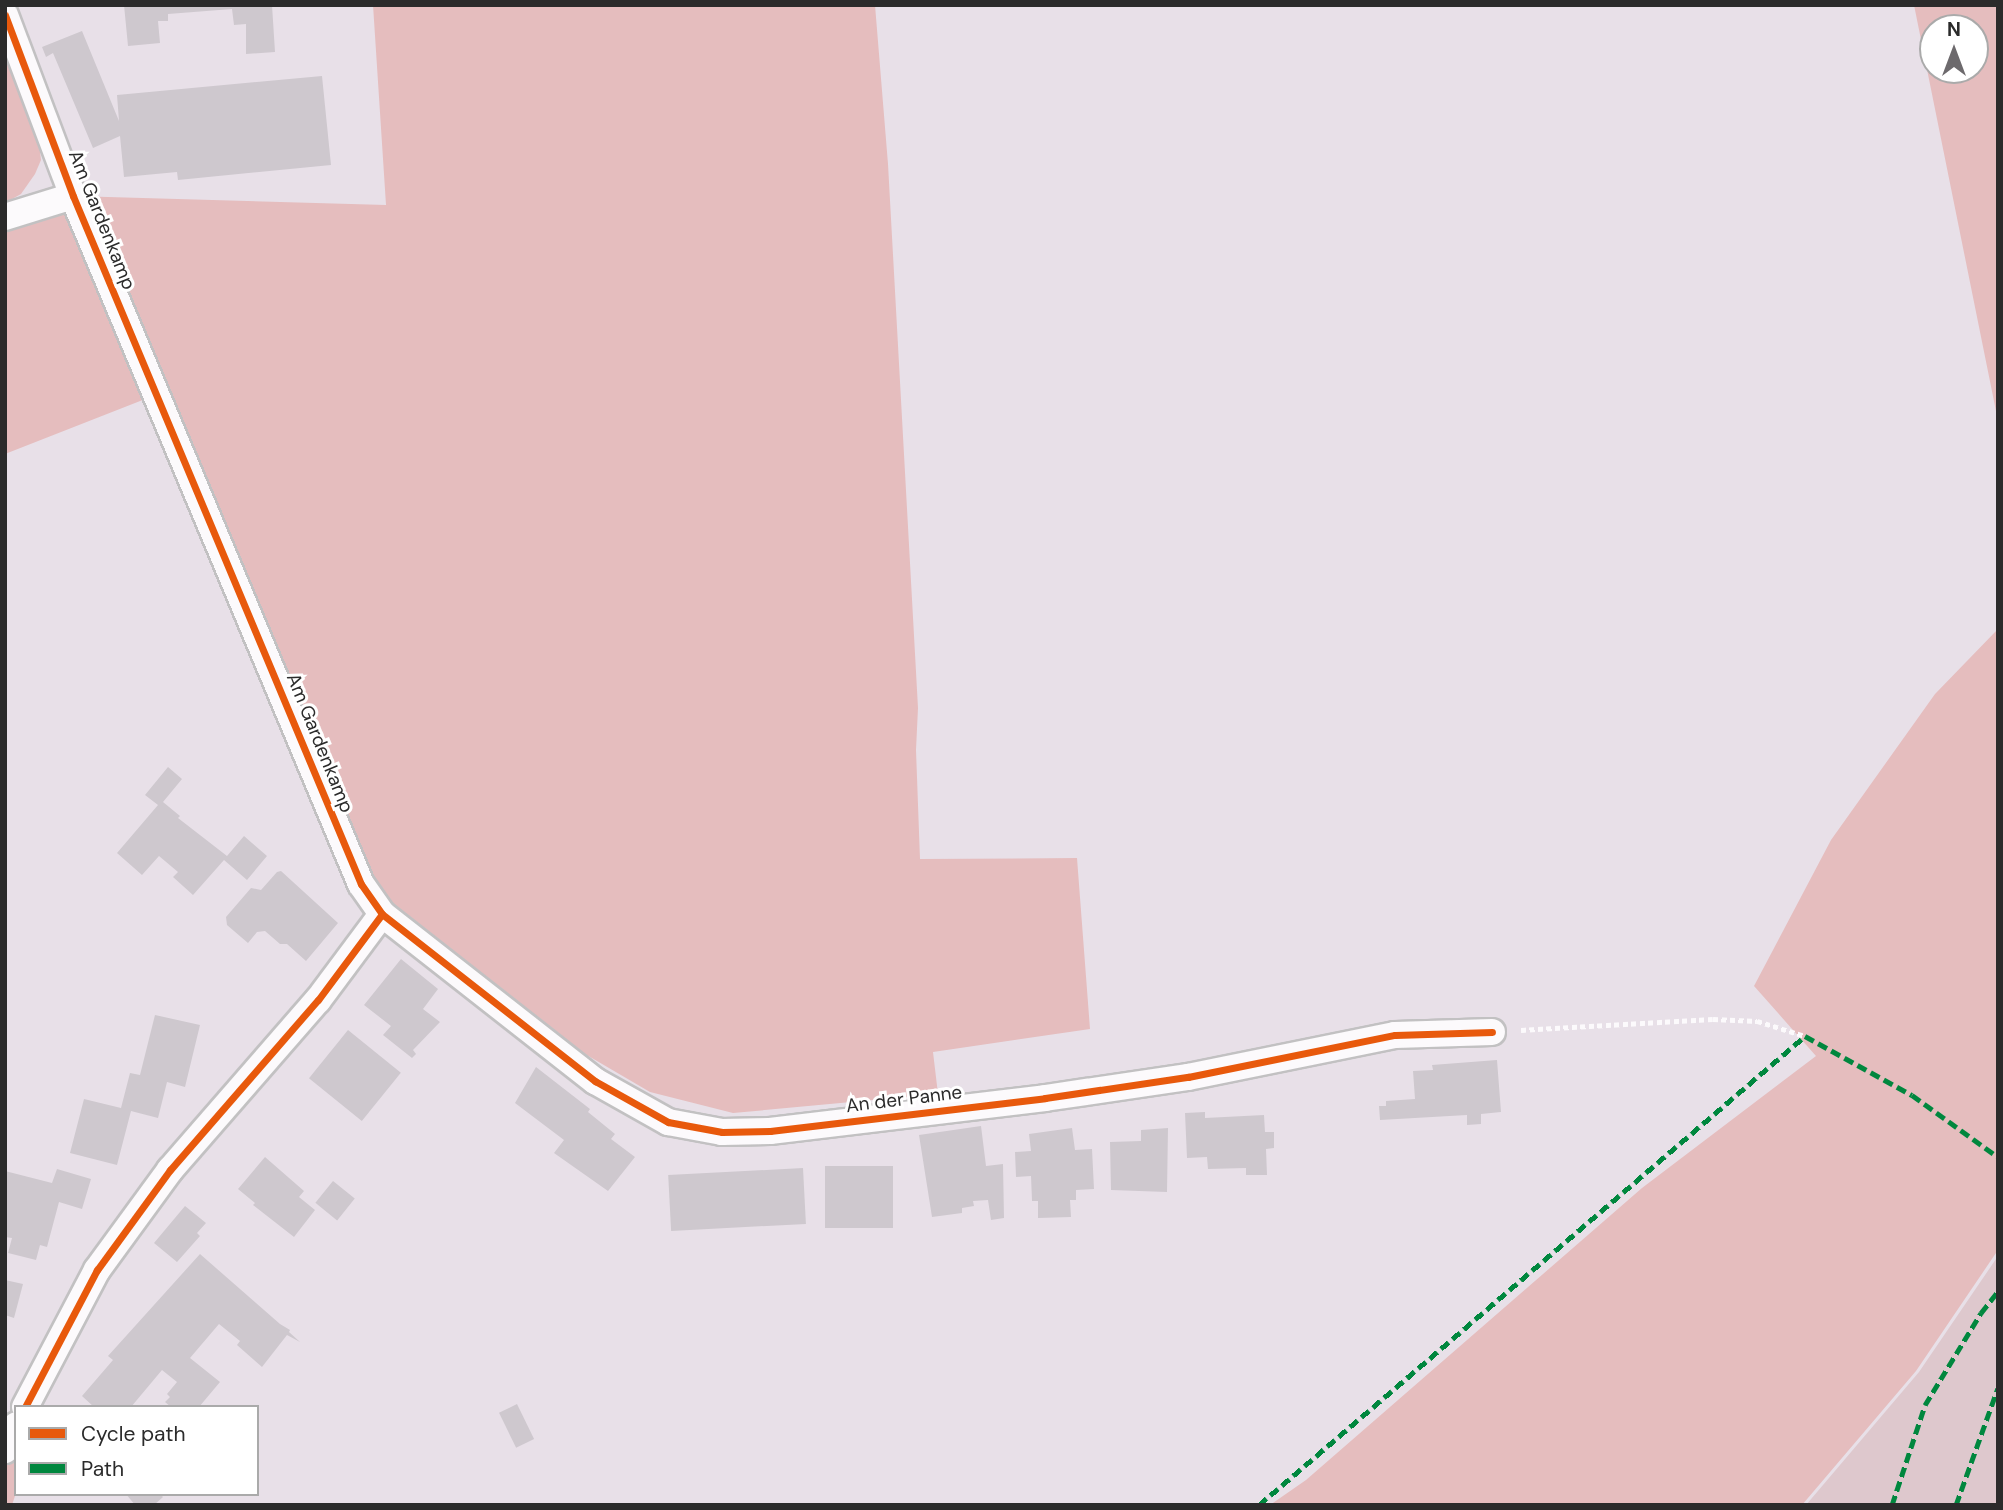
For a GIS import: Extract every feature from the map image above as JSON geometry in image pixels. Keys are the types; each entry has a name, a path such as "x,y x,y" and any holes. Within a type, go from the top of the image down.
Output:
{"street":[{"name":"Am Gardenkamp","path":"5,15 73,195 361,884 382,914"},
{"name":"Am Gardenkamp","path":"5,217 73,195"},
{"name":"An der Panne","path":"382,914 595,1081 668,1122 722,1132 770,1131 1045,1098 1188,1077 1395,1035 1492,1032"},
{"path":"26,1405 97,1270 170,1170 318,1000 382,914"},
{"path":"5,1450 14,1430"}],"path":[{"path":"1492,1032 1713,1019 1757,1021 1805,1036"}],"shaded area":[{"path":"373,5 875,5 888,164 918,708 916,750 920,859 1077,858 1090,1029 933,1052 938,1094 733,1113 650,1092 585,1054 361,884 158,394 5,454 5,217 73,196 386,205"},
{"path":"1914,5 1998,5 1998,421 1930,84 1989,84 1989,14 1919,14 1919,30"},
{"path":"5,54 39,142 41,160 21,194 5,203"},
{"path":"1998,629 1998,1250 1916,1371 1802,1505 1270,1505 1306,1480 1642,1188 1816,1056 1754,986 1831,840 1935,694"},
{"path":"1998,1256 1998,1505 1806,1505 1919,1372"},
{"path":"5,1413 14,1415 15,1496 12,1505 5,1505"}],"building":[{"path":"124,5 272,5 275,52 246,54 246,24 234,25 232,9 168,14 168,21 158,21 160,43 128,46"},
{"path":"82,31 119,121 117,95 322,76 331,165 178,180 177,172 124,177 120,136 93,148 53,53 46,57 42,47"},
{"path":"168,767 182,779 163,802 180,816 178,818 227,856 244,836 267,856 247,880 224,860 193,895 173,877 178,872 159,856 142,875 117,853 158,805 145,795"},
{"path":"281,871 338,923 306,961 287,944 280,944 265,931 257,932 248,943 227,925 226,917 251,888 261,890"},
{"path":"401,959 438,989 423,1009 440,1022 413,1050 416,1054 412,1058 383,1035 391,1026 364,1005"},
{"path":"155,1015 200,1025 185,1087 167,1082 158,1118 131,1111 117,1165 70,1153 84,1099 121,1108 130,1073 140,1075"},
{"path":"348,1030 401,1073 362,1121 309,1078"},
{"path":"1497,1060 1501,1112 1481,1114 1481,1124 1467,1125 1467,1115 1380,1120 1379,1106 1386,1106 1386,1101 1415,1099 1413,1071 1433,1070 1432,1065"},
{"path":"536,1067 590,1109 588,1112 615,1134 611,1139 635,1157 608,1191 554,1153 564,1140 515,1103"},
{"path":"1205,1112 1205,1118 1264,1115 1265,1132 1274,1132 1274,1148 1266,1149 1267,1175 1246,1175 1246,1168 1208,1169 1207,1157 1187,1158 1185,1113"},
{"path":"981,1126 986,1166 1003,1164 1004,1218 991,1220 988,1200 973,1201 974,1206 962,1208 962,1213 932,1217 919,1135"},
{"path":"1072,1128 1075,1150 1092,1149 1094,1189 1076,1190 1076,1200 1070,1200 1071,1217 1038,1218 1038,1201 1032,1201 1031,1176 1016,1177 1015,1152 1031,1151 1029,1134"},
{"path":"1168,1128 1167,1192 1111,1190 1110,1142 1141,1141 1141,1130"},
{"path":"265,1157 304,1191 299,1197 315,1210 294,1237 253,1205 255,1203 238,1189"},
{"path":"825,1166 893,1166 893,1228 825,1228"},
{"path":"803,1168 806,1224 671,1231 668,1175"},
{"path":"57,1169 91,1179 82,1209 59,1202 47,1247 40,1245 36,1260 8,1253 12,1238 5,1237 5,1171 52,1183"},
{"path":"333,1181 355,1199 337,1220 315,1203"},
{"path":"185,1206 206,1223 197,1233 200,1236 177,1262 154,1243"},
{"path":"200,1254 290,1330 300,1342 287,1335 262,1367 237,1345 240,1341 219,1324 190,1358 220,1382 201,1405 169,1405 165,1402 170,1397 167,1394 177,1382 162,1370 133,1405 92,1405 82,1396 113,1360 108,1356"},
{"path":"5,1280 23,1284 14,1318 5,1315"},
{"path":"517,1404 534,1439 516,1448 499,1413"},
{"path":"128,1496 163,1497 154,1505 135,1505"}],"marked path":[{"path":"1259,1505 1805,1036 1912,1095 1998,1157"},
{"path":"1892,1505 1925,1405 1981,1313 1998,1291"},
{"path":"1956,1505 1998,1388"}],"cycle path":[{"path":"5,15 73,196 361,884 382,914 595,1081 668,1122 722,1132 770,1131 1045,1098 1188,1077 1395,1035 1492,1032"},
{"path":"26,1405 97,1270 170,1170 318,1000 382,914"}]}
